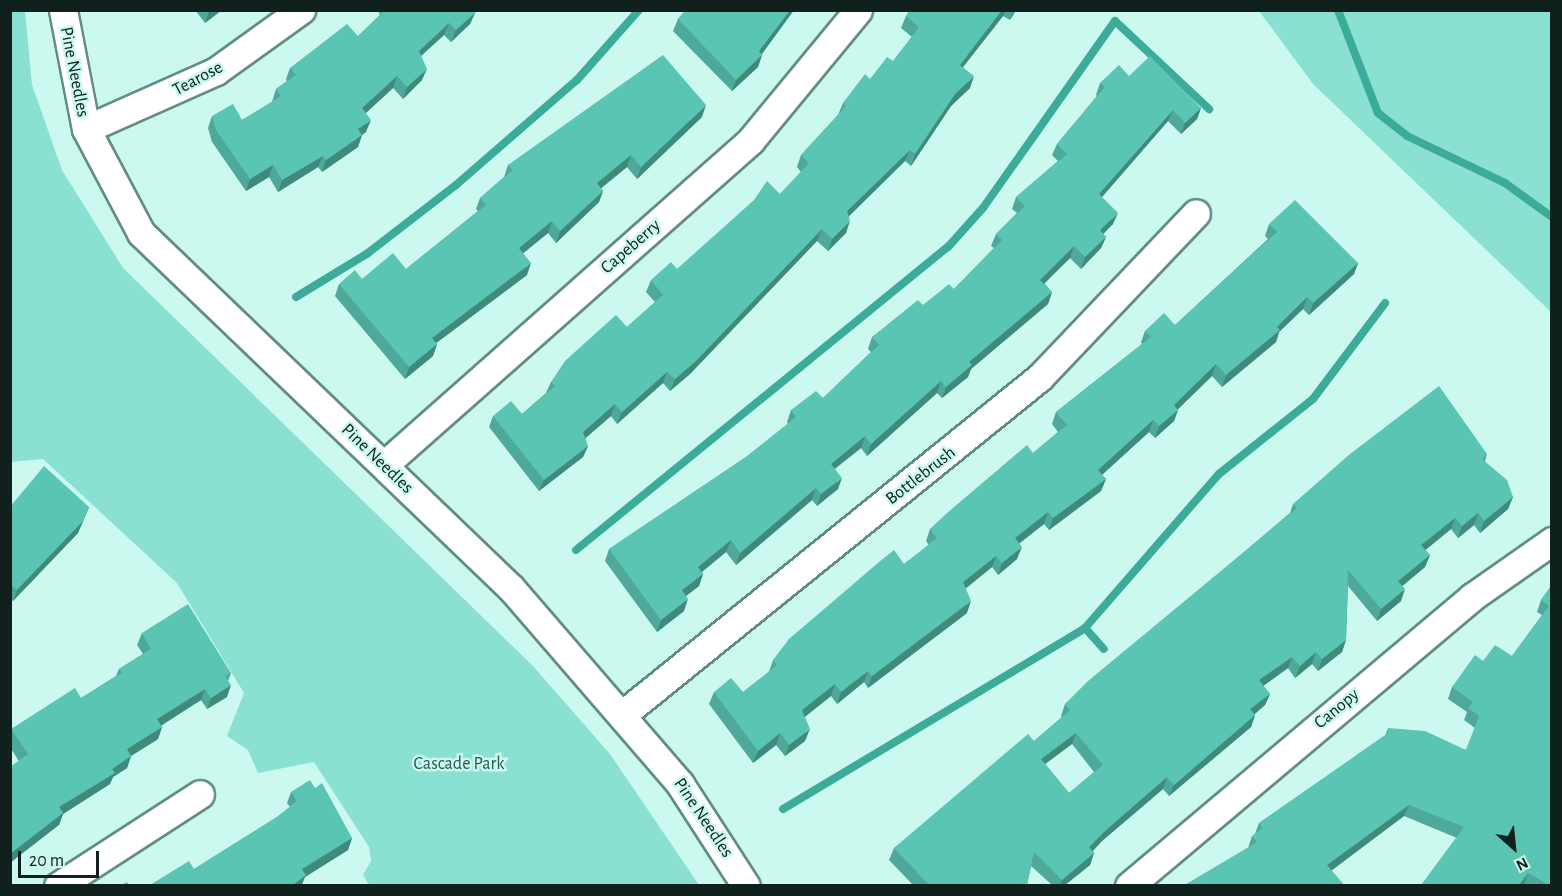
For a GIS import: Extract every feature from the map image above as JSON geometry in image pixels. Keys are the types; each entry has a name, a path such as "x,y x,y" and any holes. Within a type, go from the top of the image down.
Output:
{"street":[{"name":"Pine Needles","path":"63,10 86,129 141,232 511,588 623,714 702,813 747,885"},
{"name":"Tearose","path":"86,129 216,70 301,10"},
{"name":"Capeberry","path":"384,465 751,140 858,10"},
{"name":"Bottlebrush","path":"623,714 1040,377 1196,213"},
{"name":"Canopy","path":"1129,885 1472,597 1551,541"},
{"path":"58,885 200,794"}],"green space":[{"name":"Cascade Park","path":"10,11 25,11 32,85 62,170 123,268 533,666 610,754 699,885 369,885 363,875 371,861 369,847 314,762 258,773 248,750 227,736 244,693 177,583 43,459 11,462"},
{"path":"1259,11 1551,11 1551,312 1313,84"}],"building":[{"path":"385,10 473,10 475,13 456,30 449,23 419,51 427,69 407,87 397,76 362,108 371,120 358,129 362,135 326,160 323,156 282,180 273,165 250,179 216,130 212,116 233,104 242,120 281,96 276,89 296,75 290,68 347,24 358,36"},
{"path":"686,10 790,10 759,51 762,55 736,80 678,19"},
{"path":"910,10 1002,10 960,65 974,76 955,94 915,154 910,150 847,211 850,221 832,239 822,229 695,362 675,379 667,372 622,412 615,404 583,432 588,446 544,480 493,416 511,401 522,414 555,386 551,382 565,361 616,315 627,327 663,295 651,280 671,262 677,269 754,200 767,181 780,194 809,163 801,155 846,106 843,103 865,74 870,79 887,57 893,61 919,27 906,16"},
{"path":"663,55 706,105 641,167 631,155 597,183 603,191 560,231 552,221 519,248 531,263 432,338 437,344 409,367 339,284 355,270 362,279 393,253 406,269 486,205 480,198 513,170 508,165"},
{"path":"1150,56 1201,108 1185,123 1173,110 1099,194 1118,213 1100,230 1106,237 1085,257 1074,246 1040,280 1052,292 969,362 972,365 946,387 941,381 871,444 865,436 831,464 842,478 821,494 816,488 740,553 731,540 698,567 703,574 682,590 688,599 661,620 609,549 746,457 796,417 791,410 816,391 823,398 879,345 872,337 918,300 923,305 949,284 954,289 1002,240 996,234 1025,206 1016,197 1067,154 1057,144 1105,87 1100,83 1119,65 1129,76"},
{"path":"1295,200 1358,263 1313,303 1307,297 1277,327 1280,330 1226,375 1216,364 1174,405 1178,410 1159,426 1153,420 1098,470 1106,479 1053,518 1048,512 1015,538 1022,547 1002,563 996,556 963,582 971,601 872,676 868,671 841,692 835,684 802,710 810,729 789,745 780,733 758,751 714,692 731,678 743,692 777,665 773,660 789,639 894,550 904,564 937,538 930,529 1027,445 1033,453 1067,425 1056,412 1151,337 1145,331 1164,313 1175,325 1277,232 1269,224"},
{"path":"1439,386 1487,454 1482,459 1507,480 1513,497 1484,521 1478,513 1462,526 1455,518 1421,545 1430,555 1398,581 1405,589 1381,609 1348,570 1346,640 1322,659 1316,652 1300,666 1292,657 1259,680 1270,694 1250,709 1255,715 1174,785 1167,777 1106,830 1089,847 1094,853 1062,880 1034,852 1027,885 929,885 894,848 1028,734 1034,741 1070,710 1065,704 1088,681 1297,508 1293,504 1350,454","holes":["1076,733 1103,765 1069,793 1041,759"]},
{"path":"44,466 89,507 83,521 17,590 10,584 10,507"},
{"path":"1551,586 1551,885 1528,873 1519,885 1421,885 1464,827 1409,805 1327,865 1344,885 1185,885 1257,842 1252,836 1263,828 1259,823 1388,733 1388,728 1425,731 1466,750 1479,716 1468,708 1473,702 1452,687 1475,655 1483,661 1495,645 1512,656 1549,606 1541,600"},
{"path":"188,604 231,673 225,676 231,685 211,698 205,689 157,719 162,727 127,749 131,756 112,769 115,773 59,807 63,813 10,854 10,767 28,754 11,729 75,688 81,698 122,673 119,669 151,649 142,633"},
{"path":"310,780 315,788 322,783 352,838 302,869 306,875 293,885 150,885 189,861 194,869 277,817 297,801 291,792"}],"waterway":[{"path":"296,297 368,253 456,185 577,80 639,10"},
{"path":"1338,10 1378,113 1407,136 1505,183 1552,217"},
{"path":"576,550 948,247 983,208 1115,21 1209,109"},
{"path":"783,809 1085,628 1219,474 1313,399 1385,303"},
{"path":"1085,628 1104,649"}]}
